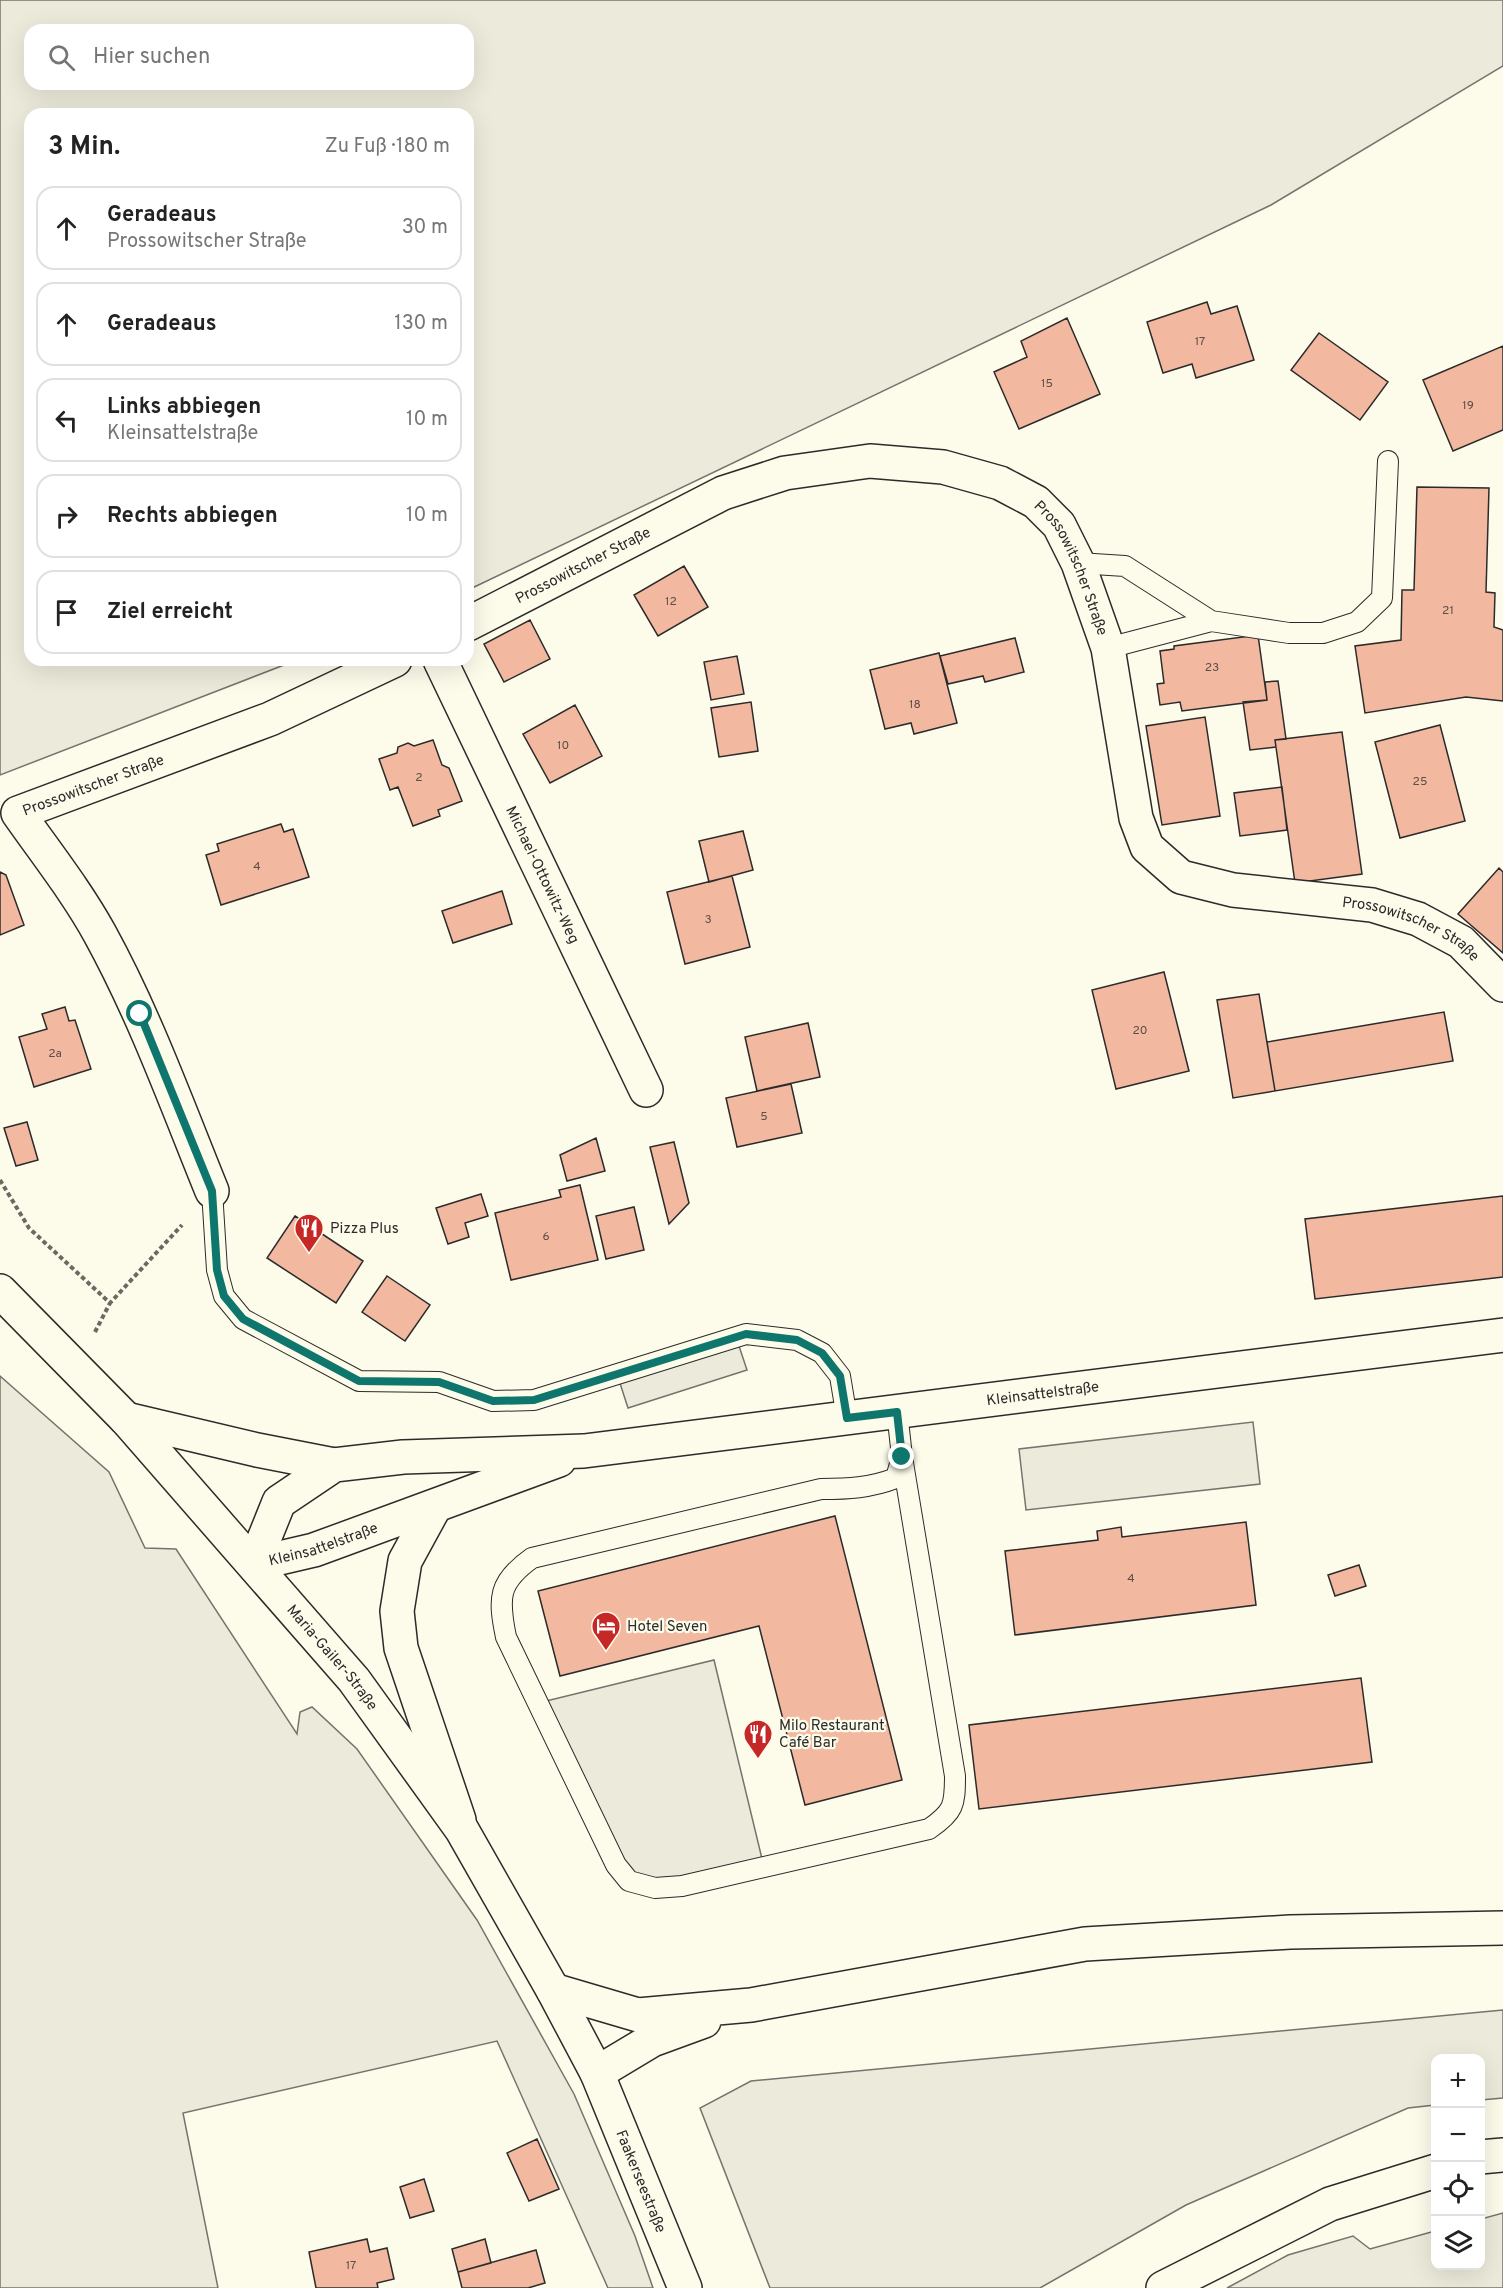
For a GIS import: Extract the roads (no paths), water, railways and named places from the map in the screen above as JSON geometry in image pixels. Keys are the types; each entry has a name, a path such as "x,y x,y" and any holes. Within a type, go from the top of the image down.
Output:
{"main road":[{"name":"Prossowitscher Straße","path":"474,621 723,493 785,473 870,461 943,466 1000,483 1036,501 1059,525 1078,563 1108,648 1136,818 1147,847 1181,877 1233,890 1372,905 1418,919 1461,942 1503,985"},
{"name":"Prossowitscher Straße","path":"212,1191 140,1014 100,934 66,879 18,813 270,719 382,666"},
{"name":"Michael-Ottowitz-Weg","path":"443,666 646,1090"},
{"name":"Maria-Gailer-Straße","path":"0,1291 126,1419 354,1680 462,1830 553,1989 597,2073"},
{"name":"Kleinsattelstraße","path":"254,1564 279,1502 334,1465 403,1457 584,1451 1503,1335"},
{"path":"126,1419 257,1450 334,1465"},
{"name":"Kleinsattelstraße","path":"254,1564 314,1550 434,1508 584,1451"},
{"path":"434,1508 405,1561 397,1611 401,1648 462,1830"},
{"path":"553,1989 638,2015 751,2005 1085,1944 1290,1932 1503,1928"},
{"path":"597,2073 652,2040 751,2005"},
{"name":"Faakerseestraße","path":"597,2073 685,2288"},
{"path":"1163,2288 1330,2204 1431,2173"}],"lane":[{"path":"1108,648 1211,621 1289,633 1323,633 1358,622 1382,598 1388,461"},
{"path":"1078,563 1125,566 1211,621"},
{"path":"212,1191 217,1270 224,1296 243,1319 359,1381 439,1382 493,1401 534,1400 746,1334 797,1340 822,1353 840,1376 847,1418"},
{"path":"897,1412 902,1457 955,1776 955,1800 946,1818 929,1829 682,1886 655,1888 629,1881 616,1865 506,1637 501,1612 503,1589 514,1570 532,1558 820,1489 874,1486 896,1478 902,1457"}],"place":[{"name":"Pizza Plus","path":"309,1254"},
{"name":"Hotel Seven","path":"606,1652"},
{"name":"Milo Restaurant Café Bar","path":"758,1760"}]}
